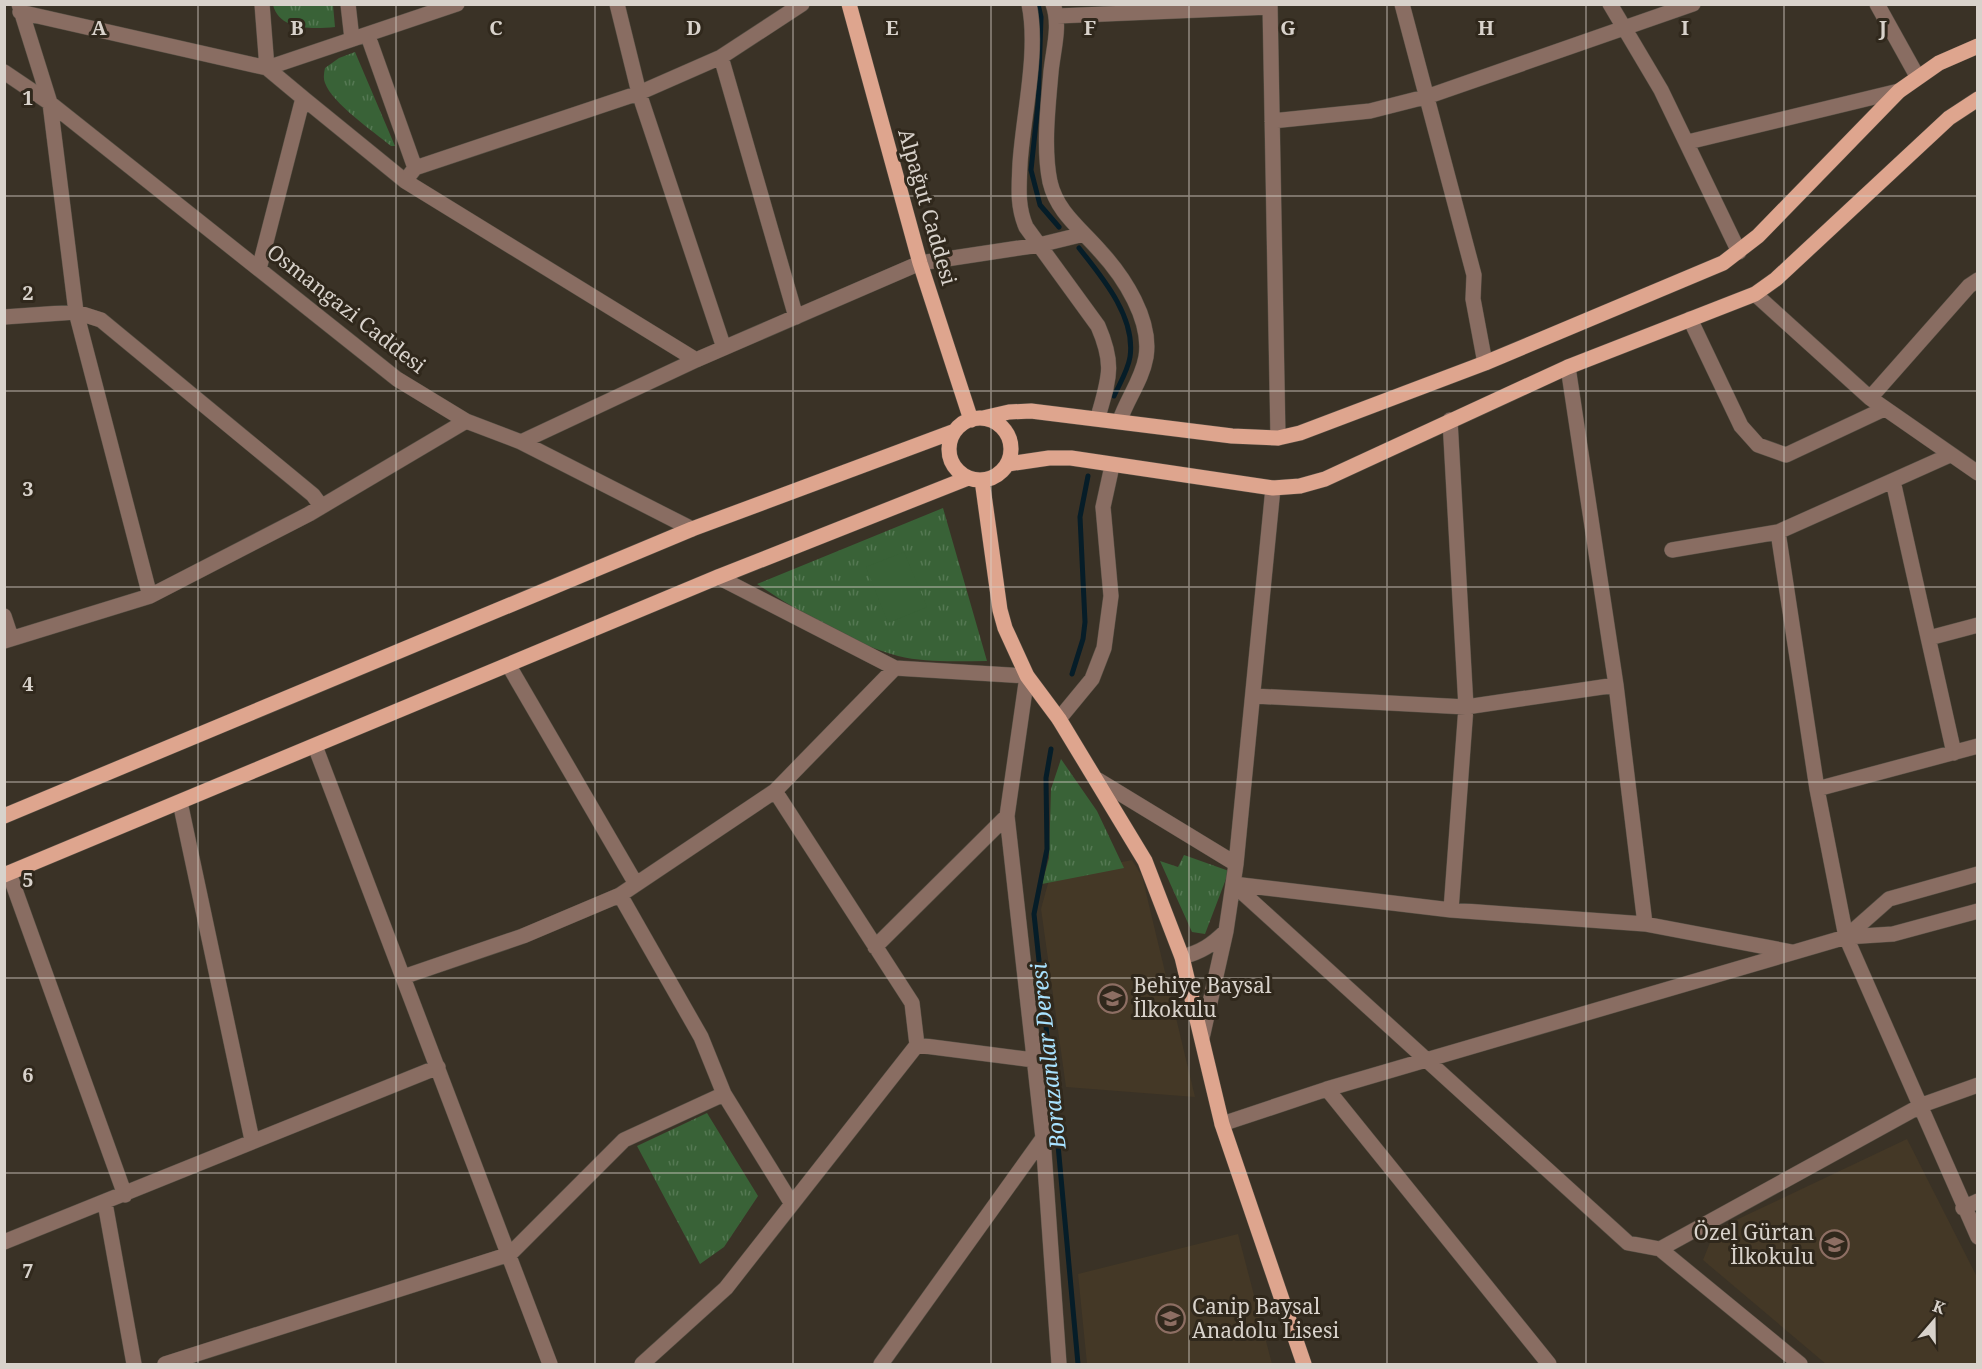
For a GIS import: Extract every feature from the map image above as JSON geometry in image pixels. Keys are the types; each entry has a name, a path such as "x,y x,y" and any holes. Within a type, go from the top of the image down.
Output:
{"main road":[{"name":"Alpağut Caddesi","path":"849,4 920,263 977,419"},
{"path":"4,816 692,530 955,431 977,419 1009,412 1030,411 1098,417 1232,436 1278,438 1300,433 1485,363 1723,263 1758,236 1899,91 1917,76 1960,52 1977,46"},
{"path":"7,874 718,577 975,479 993,478 1008,464 1049,458 1071,458 1112,466 1273,488 1300,486 1325,479 1568,367 1755,294 1776,279 1949,118 1977,99"},
{"path":"977,419 1002,426 1011,444 1008,464"},
{"path":"955,431 948,447 950,458 954,467 975,479 1005,628 1027,676 1059,719 1098,780 1145,861 1182,957 1222,1124 1304,1365"}],"street":[{"path":"262,4 267,68"},
{"path":"348,4 352,39"},
{"path":"267,68 352,39 368,36 457,4"},
{"path":"617,4 639,93 724,348"},
{"path":"405,181 415,168 639,93 721,57 802,4"},
{"path":"1029,4 1032,43 1019,195 1020,213 1026,227 1098,326 1106,344 1110,362 1109,377 1098,417"},
{"path":"1402,4 1429,96 1474,275 1473,298 1485,363"},
{"path":"1610,4 1688,142 1739,252"},
{"path":"1272,121 1370,111 1429,96 1693,4"},
{"path":"1877,4 1917,76"},
{"path":"1120,420 1143,370 1146,357 1146,331 1127,288 1101,252 1056,203 1050,180 1047,151 1055,10 1270,6 1278,438"},
{"path":"20,8 267,68 405,181 696,360"},
{"path":"20,8 50,103 75,312 150,596"},
{"path":"368,36 415,168"},
{"path":"721,57 796,317"},
{"name":"Osmangazi Caddesi","path":"4,72 50,103 397,379 466,421 521,442 692,530"},
{"path":"1688,142 1899,91"},
{"path":"259,269 303,98"},
{"path":"521,442 696,360 920,263 1039,245 1084,234"},
{"path":"1870,398 1969,286 1977,280"},
{"path":"1755,294 1870,398 1977,473"},
{"path":"4,317 75,312 100,320 313,495 321,507"},
{"path":"1690,319 1741,426 1758,445 1786,454 1884,409"},
{"path":"1568,367 1616,685 1645,924"},
{"path":"1450,420 1466,707 1451,910"},
{"path":"4,616 8,639 150,596 321,507 466,421"},
{"path":"1672,550 1778,532 1950,455"},
{"path":"1059,719 1092,679 1104,648 1111,596 1102,507 1112,466"},
{"path":"1893,481 1954,753"},
{"path":"1202,1038 1226,931 1236,864 1273,488"},
{"path":"1778,532 1817,789 1846,938 1922,1105 1977,1237"},
{"path":"718,577 895,669 1027,676 1007,816 1043,1138 1059,1365"},
{"path":"1929,638 1977,625"},
{"path":"508,666 636,884"},
{"path":"403,977 523,936 620,896 775,791 895,669"},
{"path":"1254,696 1466,707 1616,685"},
{"path":"315,746 510,1254 550,1365"},
{"path":"1817,789 1977,746"},
{"path":"1098,780 1236,864"},
{"path":"642,1365 726,1288 916,1045 912,1004 775,791"},
{"path":"180,802 252,1140"},
{"path":"875,947 1007,816"},
{"path":"7,874 125,1195"},
{"path":"1846,938 1889,899 1977,874"},
{"path":"1233,884 1451,910 1645,924 1794,952"},
{"path":"1233,884 1628,1243 1660,1249 1800,1365"},
{"path":"620,896 701,1037 724,1094 792,1204"},
{"path":"1222,1124 1425,1059 1794,952 1846,938 1893,934 1977,910"},
{"path":"1182,957 1213,945 1226,931"},
{"path":"916,1045 1034,1060"},
{"path":"4,1242 125,1195 252,1140 438,1067"},
{"path":"1660,1249 1922,1105 1977,1085"},
{"path":"1327,1089 1549,1365"},
{"path":"165,1365 510,1254 624,1140 724,1094"},
{"path":"881,1365 1043,1138"},
{"path":"1963,1208 1977,1202"},
{"path":"105,1203 134,1365"}],"shaded area":[{"name":"Behiye Baysal İlkokulu","path":"1132,860 1142,876 1195,1097 1066,1087 1041,909 1050,876"},
{"name":"Özel Gürtan İlkokulu","path":"1907,1139 1977,1277 1977,1364 1826,1364 1703,1260 1715,1230"},
{"name":"Canip Baysal Anadolu Lisesi","path":"1238,1234 1272,1364 1087,1364 1078,1274"}],"green space":[{"path":"273,5 333,5 335,27 308,28 290,24 283,20"},
{"path":"355,52 395,146 391,146 344,108 325,83 325,68 339,58"},
{"path":"943,508 987,661 920,660 879,650 825,626 757,584"},
{"path":"904,552 927,607 888,623 866,567"},
{"path":"1061,759 1097,811 1124,868 1042,884 1049,858 1051,789"},
{"path":"1184,855 1229,871 1205,934 1192,932 1160,861 1178,867"},
{"path":"707,1113 758,1196 724,1247 700,1264 637,1146"}],"waterway":[{"name":"Borazanlar Deresi","path":"1038,4 1041,17 1038,104 1031,170 1040,205 1059,227"},
{"name":"Borazanlar Deresi","path":"1079,248 1107,285 1128,327 1130,357 1126,372 1114,396"},
{"name":"Borazanlar Deresi","path":"1072,674 1083,639 1085,622 1080,517 1088,476"},
{"name":"Borazanlar Deresi","path":"1051,749 1046,778 1047,849 1034,914 1078,1364"}],"place":[{"name":"Behiye Baysal İlkokulu","path":"1112,998"},
{"name":"Özel Gürtan İlkokulu","path":"1835,1245"},
{"name":"Canip Baysal Anadolu Lisesi","path":"1171,1319"}]}
